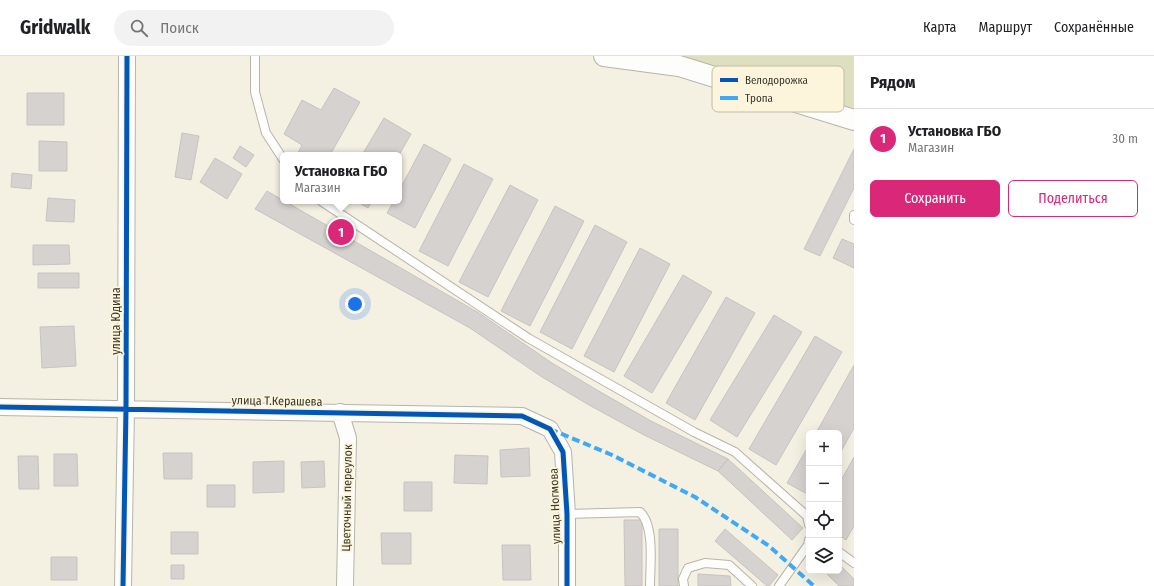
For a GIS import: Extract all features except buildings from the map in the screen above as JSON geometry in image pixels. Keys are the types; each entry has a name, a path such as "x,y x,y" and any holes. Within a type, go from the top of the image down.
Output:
{"street":[{"name":"улица Юдина","path":"123,586 126,408 127,56"},
{"path":"604,56 679,66 712,76"},
{"path":"828,112 854,120"},
{"name":"улица Т.Керашева","path":"0,406 522,416 550,429"},
{"name":"Цветочный переулок","path":"340,412 348,438 345,586"},
{"name":"улица Ногмова","path":"550,429 563,452 567,514 567,586"}],"lane":[{"path":"255,56 255,92 266,133 280,154"},
{"path":"326,204 528,338 694,432 735,452 806,516"},
{"path":"854,215 854,220"},
{"path":"567,514 640,512 646,517 650,539 650,586"},
{"path":"779,586 806,549"},
{"path":"842,554 854,563"},
{"path":"684,586 683,579 688,568 705,563 729,565 752,586"}],"green space":[{"path":"604,56 854,56 854,120 823,112 844,112 844,66 712,66 712,84"}],"marked path":[{"path":"550,429 612,455 695,497 769,546 814,586"}],"cycle path":[{"path":"123,586 126,408 127,56"},
{"path":"0,407 522,416 550,429 563,452 567,514 567,586"}],"place":[{"name":"Установка ГБО","path":"341,232"}]}
